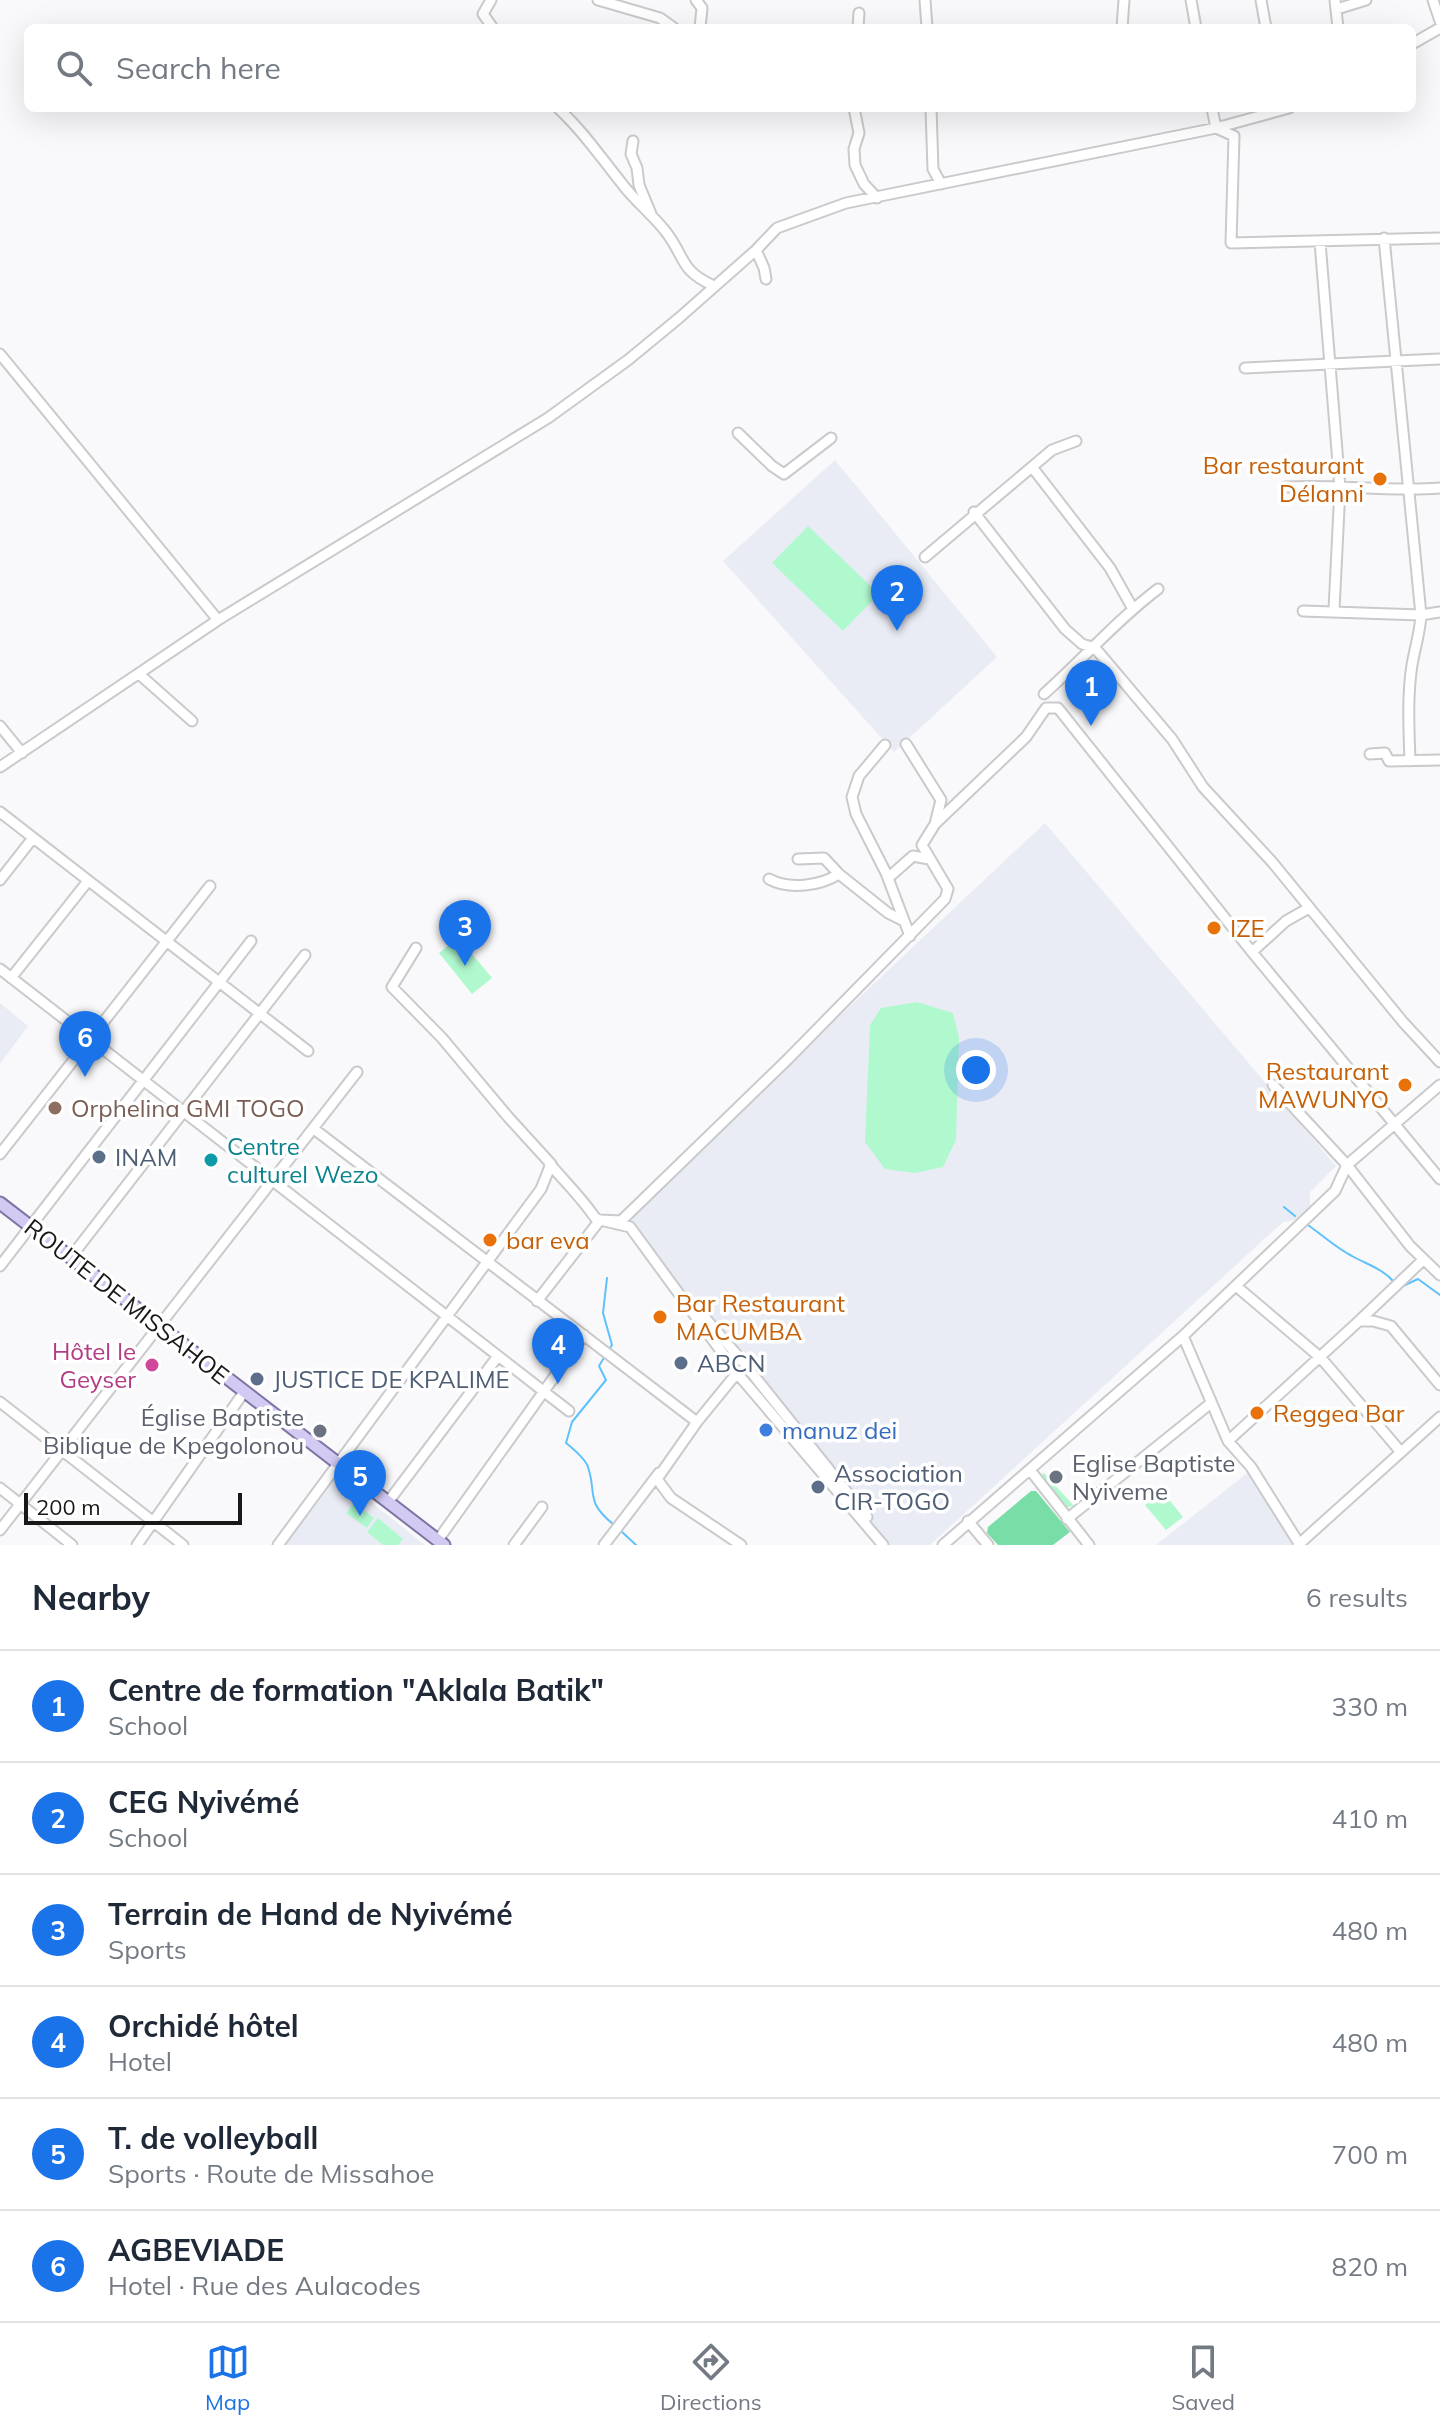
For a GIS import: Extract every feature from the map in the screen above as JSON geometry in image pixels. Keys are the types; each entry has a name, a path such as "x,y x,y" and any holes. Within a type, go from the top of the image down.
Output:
{"main road":[{"name":"ROUTE DE MISSAHOE","path":"0,1203 441,1543"}],"street":[{"path":"490,24 483,14 491,0"},
{"path":"598,0 660,18 668,24"},
{"path":"696,0 702,8 700,24"},
{"path":"925,0 927,24"},
{"path":"1122,24 1124,0"},
{"path":"1191,0 1195,24"},
{"path":"1261,0 1265,24"},
{"path":"1338,24 1336,4 1366,0"},
{"path":"1433,0 1440,21"},
{"path":"858,24 859,13"},
{"path":"1416,42 1440,28"},
{"path":"561,112 666,232 682,262 695,277 714,286"},
{"path":"848,112 859,133"},
{"path":"855,112 859,133 854,149 855,165 864,184 877,198"},
{"path":"931,112 933,169 941,184"},
{"path":"1213,112 1216,128"},
{"path":"0,767 218,620 548,418 628,360 756,250 777,228 846,203 1216,128 1274,112"},
{"path":"1216,128 1234,136 1231,243 1440,238"},
{"path":"633,141 631,154 639,185 654,220"},
{"path":"1384,238 1421,615 1409,697 1410,761"},
{"path":"1320,242 1340,488 1334,610"},
{"path":"756,250 766,279"},
{"path":"0,354 218,620"},
{"path":"1245,368 1440,359"},
{"path":"738,433 784,474 831,438"},
{"path":"925,557 974,512 1052,450 1076,441"},
{"path":"1032,467 1110,568 1133,609"},
{"path":"1285,487 1440,488"},
{"path":"974,512 1065,629 1082,644 1095,648 1172,739 1203,787 1273,863 1440,1062"},
{"path":"1044,694 1158,589"},
{"path":"1303,611 1421,615 1440,612"},
{"path":"139,674 192,721"},
{"path":"621,1221 910,936 948,894 922,845 935,824 1026,737 1046,708 1058,708 1252,952 1440,1179"},
{"path":"0,726 22,753"},
{"path":"906,744 941,800 935,824"},
{"path":"885,745 859,776 852,797 856,814 888,878 910,936"},
{"path":"1370,754 1385,753 1389,761 1440,760"},
{"path":"0,812 308,1051"},
{"path":"0,880 33,838"},
{"path":"888,878 913,856 929,859"},
{"path":"798,859 824,858 888,913 904,921"},
{"path":"769,879 780,884 815,885 839,874"},
{"path":"11,978 88,881"},
{"path":"0,1154 210,886"},
{"path":"1252,952 1286,921 1309,908"},
{"path":"0,1266 251,941"},
{"path":"278,1545 541,1189 551,1164 442,1038 392,987 416,948"},
{"path":"71,1257 305,955"},
{"path":"0,969 569,1411"},
{"path":"458,1052 568,1186 582,1197 596,1219 630,1227 737,1373 883,1545"},
{"path":"0,1530 357,1072"},
{"path":"1273,1085 1347,1165 1423,1260 1440,1275"},
{"path":"943,1545 1183,1336 1335,1191 1347,1165 1440,1085"},
{"path":"314,1129 697,1422"},
{"path":"537,1301 600,1220 621,1221 743,1362 889,1545"},
{"path":"1228,1441 1321,1358 1423,1260"},
{"path":"1236,1286 1321,1358 1400,1451"},
{"path":"1359,1321 1391,1326 1440,1385"},
{"path":"441,1543 584,1335"},
{"path":"1183,1336 1228,1441 1251,1467 1299,1545 1440,1417"},
{"path":"388,1502 498,1356"},
{"path":"604,1545 743,1362"},
{"path":"737,1373 697,1422 657,1479 671,1498 741,1545"},
{"path":"137,1545 244,1392"},
{"path":"0,1402 183,1545"},
{"path":"1067,1519 1211,1403"},
{"path":"1030,1470 1089,1545"},
{"path":"0,1488 72,1545"},
{"path":"680,1506 741,1545"},
{"path":"514,1545 542,1507"},
{"path":"968,1521 988,1545"}],"shaded area":[{"path":"835,460 997,657 894,752 723,561"},
{"path":"1045,823 1336,1166 1310,1192 1310,1210 1301,1219 1283,1222 930,1545 887,1545 621,1221"},
{"path":"0,1003 28,1026 0,1064"},
{"path":"1250,1471 1295,1545 1156,1545"},
{"path":"338,1476 425,1545 285,1545"}],"green space":[{"path":"808,526 879,594 843,631 772,563"},
{"path":"458,937 492,978 472,994 439,953"},
{"path":"917,1002 953,1013 959,1037 956,1140 943,1167 915,1173 885,1169 865,1142 870,1025 881,1008"},
{"path":"1044,1473 1075,1505 1066,1508 1040,1476"},
{"path":"1031,1491 1036,1491 1070,1532 1053,1545 998,1545 987,1533 988,1527"},
{"path":"1163,1492 1183,1517 1166,1530 1145,1505"},
{"path":"354,1503 374,1518 367,1528 346,1513"},
{"path":"378,1518 403,1539 398,1545 383,1545 367,1532"}],"waterway":[{"path":"1284,1207 1295,1216"},
{"path":"1305,1223 1346,1253 1380,1270 1395,1283"},
{"path":"607,1278 603,1313 612,1345 608,1351"},
{"path":"1403,1286 1418,1279 1440,1295"},
{"path":"605,1356 599,1366 606,1380 572,1422 566,1443 586,1464 595,1503 613,1524"},
{"path":"621,1531 636,1545"}],"place":[{"name":"Bar restaurant Délanni","path":"1380,479"},
{"name":"CEG Nyivémé","path":"897,631"},
{"name":"Centre de formation \"Aklala Batik\"","path":"1091,726"},
{"name":"IZE","path":"1214,928"},
{"name":"Terrain de Hand de Nyivémé","path":"465,966"},
{"name":"AGBEVIADE","path":"85,1077"},
{"name":"Restaurant MAWUNYO","path":"1405,1085"},
{"name":"Orphelina GMI TOGO","path":"55,1108"},
{"name":"INAM","path":"99,1157"},
{"name":"Centre culturel Wezo","path":"211,1160"},
{"name":"bar eva","path":"490,1240"},
{"name":"Bar Restaurant MACUMBA","path":"660,1317"},
{"name":"ABCN","path":"681,1363"},
{"name":"Hôtel le Geyser","path":"152,1365"},
{"name":"JUSTICE DE KPALIME","path":"257,1379"},
{"name":"Orchidé hôtel","path":"558,1384"},
{"name":"Reggea Bar","path":"1257,1413"},
{"name":"manuz dei","path":"766,1430"},
{"name":"Église Baptiste Biblique de Kpegolonou","path":"320,1431"},
{"name":"Eglise Baptiste Nyiveme","path":"1056,1477"},
{"name":"Association CIR-TOGO","path":"818,1487"},
{"name":"T. de volleyball","path":"360,1516"}]}
